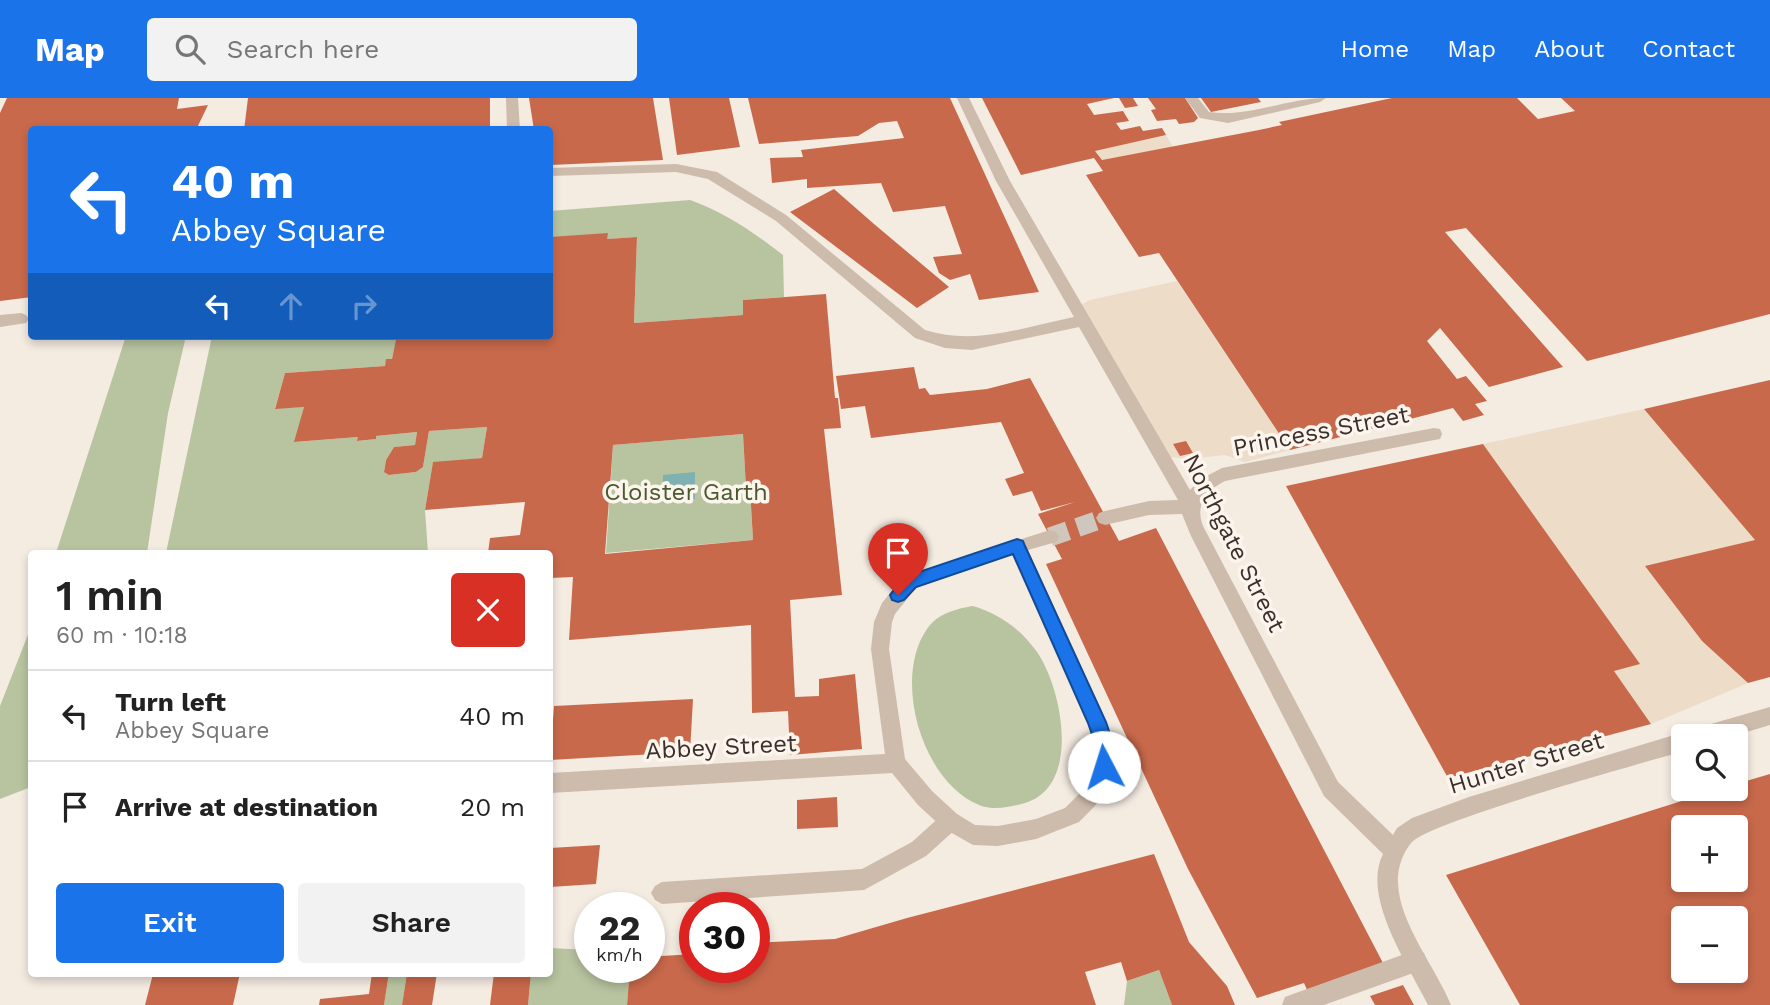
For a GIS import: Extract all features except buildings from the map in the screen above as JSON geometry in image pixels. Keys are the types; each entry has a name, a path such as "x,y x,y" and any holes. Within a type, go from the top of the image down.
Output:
{"street":[{"path":"512,98 514,126"},
{"name":"Northgate Street","path":"964,98 1003,181 1191,507 1194,525 1331,789 1394,851"},
{"path":"1191,98 1205,115 1228,119 1319,98"},
{"path":"553,172 676,168 712,174 781,218 920,334 946,342 972,344 1084,320"},
{"path":"0,321 21,319"},
{"name":"Princess Street","path":"1191,507 1194,495 1205,483 1222,475 1434,434"},
{"path":"1105,518 1149,508 1191,507"},
{"path":"1017,546 1097,722 1107,752 1104,767 1088,799 1072,815 1036,829 998,836 973,835 950,821 907,780 896,764 880,649 883,622 888,609 910,582 1017,546 1050,537"},
{"path":"1742,724 1770,716"},
{"name":"Hunter Street","path":"1394,851 1404,835 1419,825 1671,745"},
{"name":"Abbey Street","path":"553,783 896,764"},
{"path":"665,893 864,879 919,849 950,821"},
{"path":"1394,851 1388,866 1387,886 1396,919 1440,1005"},
{"path":"1293,1005 1416,961"}],"green space":[{"path":"690,200 739,224 783,255 784,297 744,300 743,315 634,323 637,237 553,243 553,211"},
{"path":"125,340 185,340 168,413 147,550 57,550"},
{"path":"211,340 396,340 392,359 387,359 385,366 285,373 275,408 304,407 295,442 358,437 358,441 375,439 376,436 417,432 415,445 394,447 386,460 384,471 389,475 416,472 423,467 429,431 487,427 482,458 433,463 425,510 428,550 167,550"},
{"name":"Cloister Garth","path":"743,434 753,540 606,553 613,445"},
{"path":"973,606 1009,623 1031,644 1046,668 1059,711 1062,735 1060,757 1054,777 1043,793 1025,803 1008,807 990,808 979,805 959,793 942,775 928,752 918,727 913,701 912,674 917,650 927,629 942,615"},
{"path":"28,635 28,788 0,799 0,706"},
{"path":"553,948 574,949 574,983 629,983 627,1005 528,1005 531,977 553,977"},
{"path":"1159,970 1172,1005 1124,1005 1127,981"},
{"path":"388,977 406,977 402,1005 384,1005"}],"shaded area":[{"path":"1166,135 1173,147 1102,160 1095,151"},
{"path":"1177,281 1290,450 1245,462 1225,455 1188,459 1161,456 1077,307 1090,300"},
{"path":"1644,409 1755,540 1646,567 1702,641 1748,683 1651,724 1614,671 1639,664 1483,444"}],"water":[{"path":"695,472 695,499 663,503 663,475"}],"tunnel":[{"path":"1050,537 1105,518"}],"route":[{"path":"898,595 910,582 1017,546 1097,722 1107,752 1104,767"}]}
